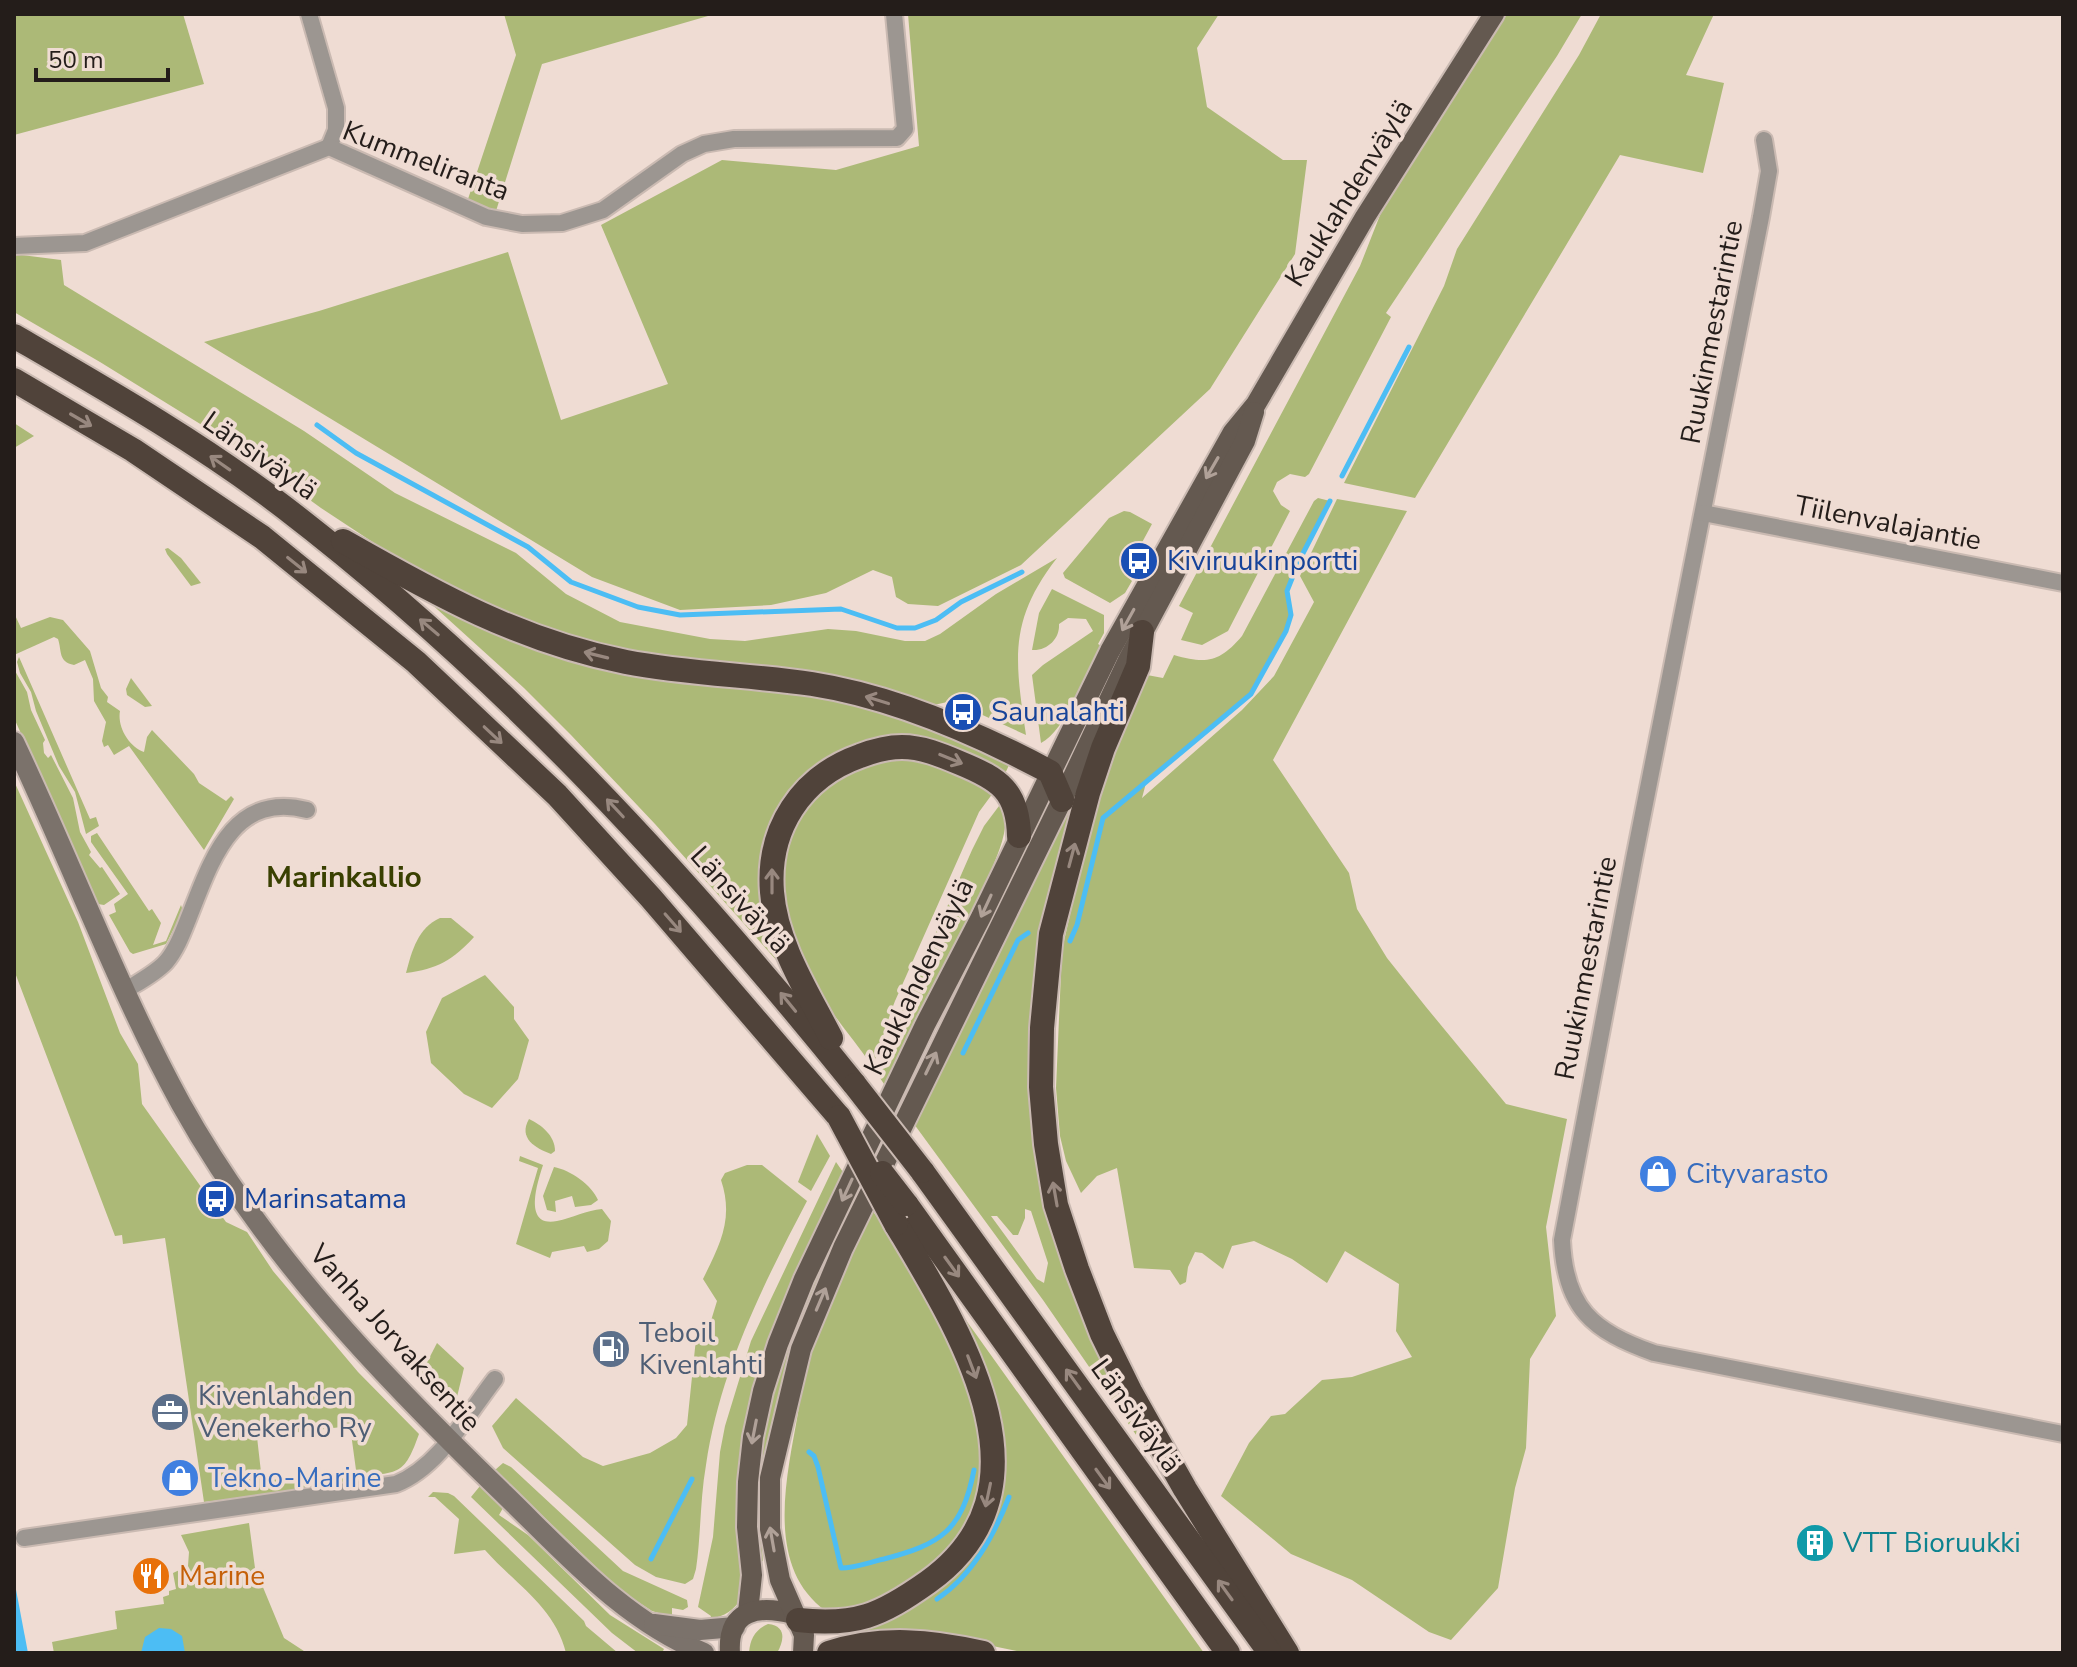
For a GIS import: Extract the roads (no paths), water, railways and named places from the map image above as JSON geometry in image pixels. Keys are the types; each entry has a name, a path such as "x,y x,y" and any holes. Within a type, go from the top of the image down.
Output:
{"highway":[{"name":"Länsiväylä","path":"14,336 147,413 284,508 437,633 576,766 771,981 855,1085 922,1171 1270,1653"},
{"path":"14,380 133,450 262,537 416,662 557,795 651,898 839,1117 901,1214 1228,1653"},
{"path":"284,508 448,600 519,631 626,662 813,684 868,696 927,715 1050,772 1062,800"},
{"path":"1142,632 1125,659 1051,934 1042,1028 1041,1087 1046,1144 1056,1205 1102,1334 1185,1489 1287,1653"},
{"path":"855,1085 790,957 780,928 772,894 772,864 776,838 784,818 816,780 835,765 875,750 900,747 942,755 1000,784 1013,798 1019,813 1019,836"},
{"path":"795,1617 845,1623 866,1617 911,1594 963,1551 985,1511 993,1469 988,1417 971,1361 901,1214"},
{"path":"829,1653 874,1643 924,1643 983,1653"},
{"path":"901,1653 924,1643"}],"main road":[{"name":"Kauklahdenväylä","path":"803,1653 804,1635 780,1580 770,1529 770,1478 801,1349 843,1248 1062,800 1153,592 1233,432 1256,404 1365,217 1494,14"},
{"name":"Kauklahdenväylä","path":"1142,632 1153,592"},
{"name":"Kauklahdenväylä","path":"730,1653 752,1575 747,1527 753,1437 778,1344 804,1279 1050,772 1125,659"},
{"name":"Vanha Jorvaksentie","path":"14,742 126,990 182,1104 233,1188 272,1243 340,1327 448,1440 598,1586 646,1623 704,1653"},
{"path":"646,1623 700,1630 741,1620 762,1608 795,1617"}],"street":[{"path":"309,14 336,108 336,130 329,147"},
{"name":"Kummeliranta","path":"14,246 85,243 329,147 486,217 522,224 562,223 603,210 682,154 704,144 734,139 897,138 905,129 894,14"},
{"name":"Ruukinmestarintie","path":"1764,140 1769,171 1564,1225 1563,1264 1567,1284 1574,1299 1597,1324 1624,1342 1654,1353 2061,1433"},
{"name":"Tiilenvalajantie","path":"1703,513 2063,583"},
{"path":"126,990 166,962 180,941 223,840 244,817 277,806 307,810"},
{"path":"24,1538 396,1484 429,1463 495,1379"},
{"path":"2061,1433 2063,1415"}],"water":[{"path":"14,1579 28,1653 14,1653"},
{"path":"159,1628 171,1629 182,1636 185,1653 141,1653 145,1637"}],"waterway":[{"path":"1342,476 1409,347"},
{"path":"317,425 356,453 528,547 571,582 638,607 680,615 841,609 897,628 915,628 936,620 961,602 1022,572"},
{"path":"1070,941 1077,925 1103,818 1251,694 1286,631 1291,615 1287,591 1330,501"},
{"path":"963,1053 1018,940 1028,933"},
{"path":"809,1452 818,1467 841,1568 904,1553 946,1532 963,1508 974,1470"},
{"path":"651,1559 692,1479"},
{"path":"937,1599 972,1566 1009,1497"}],"place":[{"name":"Kiviruukinportti","path":"1139,561"},
{"name":"Saunalahti","path":"963,712"},
{"name":"Cityvarasto","path":"1658,1174"},
{"name":"Marinsatama","path":"216,1199"},
{"name":"Teboil Kivenlahti","path":"611,1349"},
{"name":"Kivenlahden Venekerho Ry","path":"170,1412"},
{"name":"Tekno-Marine","path":"180,1478"},
{"name":"VTT Bioruukki","path":"1815,1543"},
{"name":"Marine","path":"151,1576"}],"district":[{"name":"Marinkallio","path":"344,877"}]}
